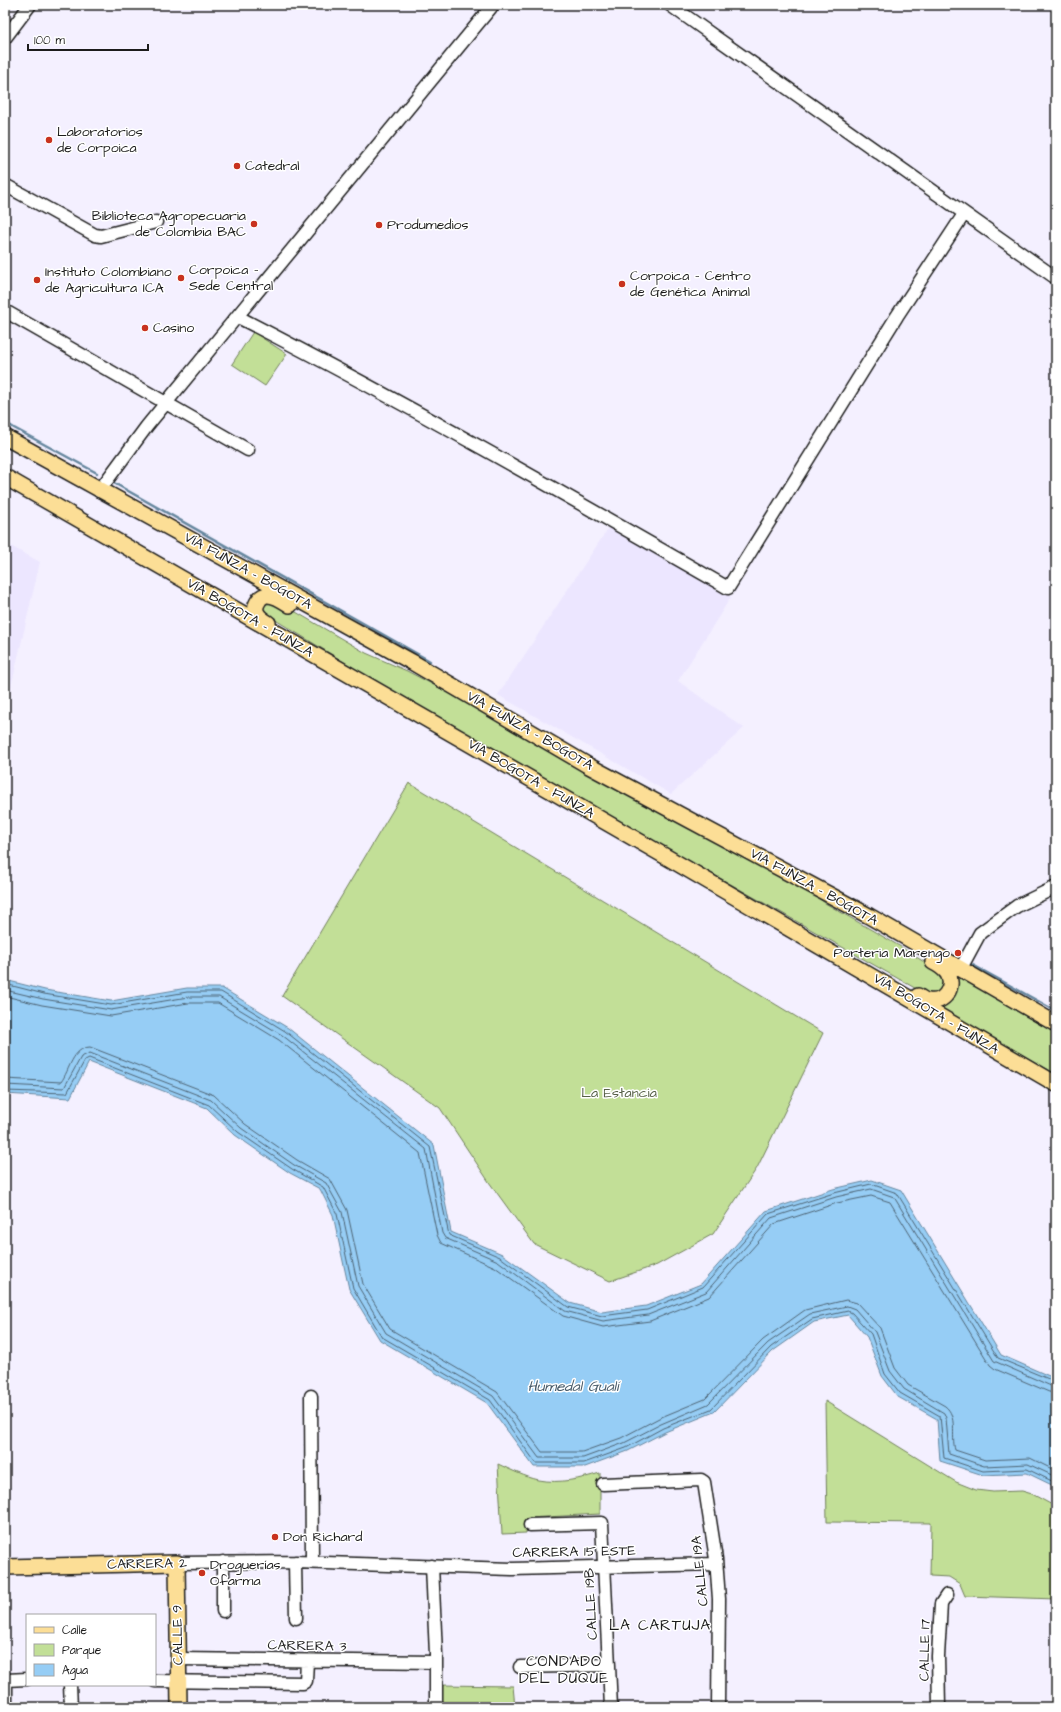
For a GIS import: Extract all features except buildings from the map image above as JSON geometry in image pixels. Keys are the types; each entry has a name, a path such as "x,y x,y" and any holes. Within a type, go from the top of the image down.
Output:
{"main road":[{"name":"VÍA FUNZA - BOGOTA","path":"5,437 99,491 288,592 412,662 570,755 869,916 960,970 1056,1024"},
{"name":"VÍA BOGOTA - FUNZA","path":"5,477 774,919 1056,1084"},
{"path":"376,690 355,674 260,618 256,612 256,604 260,598 266,595 274,596 372,650 412,662"},
{"path":"774,919 818,938 928,1001 941,1000 949,991 951,980 948,973 941,967 795,876"},
{"name":"CARRERA 2","path":"5,1567 177,1563"},
{"name":"CALLE 9","path":"177,1563 179,1707"}],"street":[{"path":"5,38 30,5"},
{"path":"99,491 147,426 493,5"},
{"path":"670,5 1056,278"},
{"path":"5,185 96,235 101,236 156,222"},
{"path":"238,317 335,367 502,459 728,588 897,316 964,214"},
{"path":"5,311 248,450"},
{"path":"960,970 980,933 1017,906 1056,887"},
{"path":"311,1396 312,1562"},
{"name":"CALLE 19A","path":"603,1484 701,1480 704,1482 716,1564 719,1614 718,1707"},
{"name":"CALLE 19B","path":"530,1524 602,1523 611,1707"},
{"path":"223,1562 223,1611"},
{"path":"295,1562 296,1618"},
{"name":"CARRERA 2","path":"177,1563 312,1562 432,1566"},
{"name":"CARRERA 15 ESTE","path":"432,1566 512,1569 716,1564"},
{"path":"432,1566 436,1654 436,1707"},
{"name":"CALLE 17","path":"939,1707 938,1656 941,1604 947,1595"},
{"name":"CARRERA 3","path":"178,1659 435,1662"},
{"path":"156,1680 305,1683 307,1661"},
{"path":"520,1667 609,1664"},
{"path":"6,1707 6,1680 26,1679"},
{"path":"70,1686 71,1707"}],"shaded area":[{"path":"609,527 731,597 678,681 744,728 671,794 498,695"},
{"path":"5,543 40,562 5,713"}],"green space":[{"path":"253,332 287,354 265,386 232,364"},
{"path":"277,601 366,653 407,671 476,707 808,890 825,903 901,947 941,973 945,980 938,996 929,996 388,691 357,670 264,613 262,607 263,603"},
{"name":"La Estancia","path":"409,783 823,1033 757,1168 713,1234 657,1265 610,1281 534,1244 489,1182 440,1108 282,996"},
{"path":"951,973 1056,1032 1056,1074 940,1008 954,998 956,989"},
{"path":"825,1401 956,1482 976,1490 993,1492 1022,1491 1032,1494 1056,1507 1056,1599 965,1596 960,1584 949,1577 930,1576 931,1523 827,1522"},
{"path":"498,1464 529,1477 547,1481 570,1480 600,1473 600,1514 527,1518 526,1533 502,1534"},
{"path":"441,1685 513,1686 515,1707 441,1707"}],"water":[{"name":"Humedal Gualí","path":"5,980 45,990 111,1001 187,988 222,988 288,1028 434,1145 451,1232 502,1254 570,1303 602,1312 646,1306 701,1284 766,1211 833,1189 872,1180 901,1190 1001,1355 1056,1379 1056,1487 1027,1473 983,1475 940,1461 937,1419 898,1397 882,1376 867,1337 848,1315 814,1322 773,1351 714,1412 665,1432 628,1451 585,1467 534,1467 487,1403 380,1340 349,1289 333,1215 320,1189 290,1173 235,1135 207,1108 89,1062 70,1098 5,1094"}],"waterway":[{"path":"5,422 97,473"},
{"path":"114,483 430,661"},
{"path":"971,964 1056,1011"}],"place":[{"name":"Laboratorios de Corpoica","path":"49,140"},
{"name":"Catedral","path":"237,166"},
{"name":"Biblioteca Agropecuaria de Colombia BAC","path":"254,224"},
{"name":"Produmedios","path":"379,225"},
{"name":"Corpoica - Sede Central","path":"181,278"},
{"name":"Instituto Colombiano de Agricultura ICA","path":"37,280"},
{"name":"Corpoica - Centro de Genética Animal","path":"622,284"},
{"name":"Casino","path":"145,328"},
{"name":"Porteria Marengo","path":"958,953"},
{"name":"Don Richard","path":"275,1537"},
{"name":"Droguerías Ofarma","path":"202,1573"}],"district":[{"name":"LA CARTUJA","path":"660,1625"},
{"name":"CONDADO DEL DUQUE","path":"564,1670"}]}
